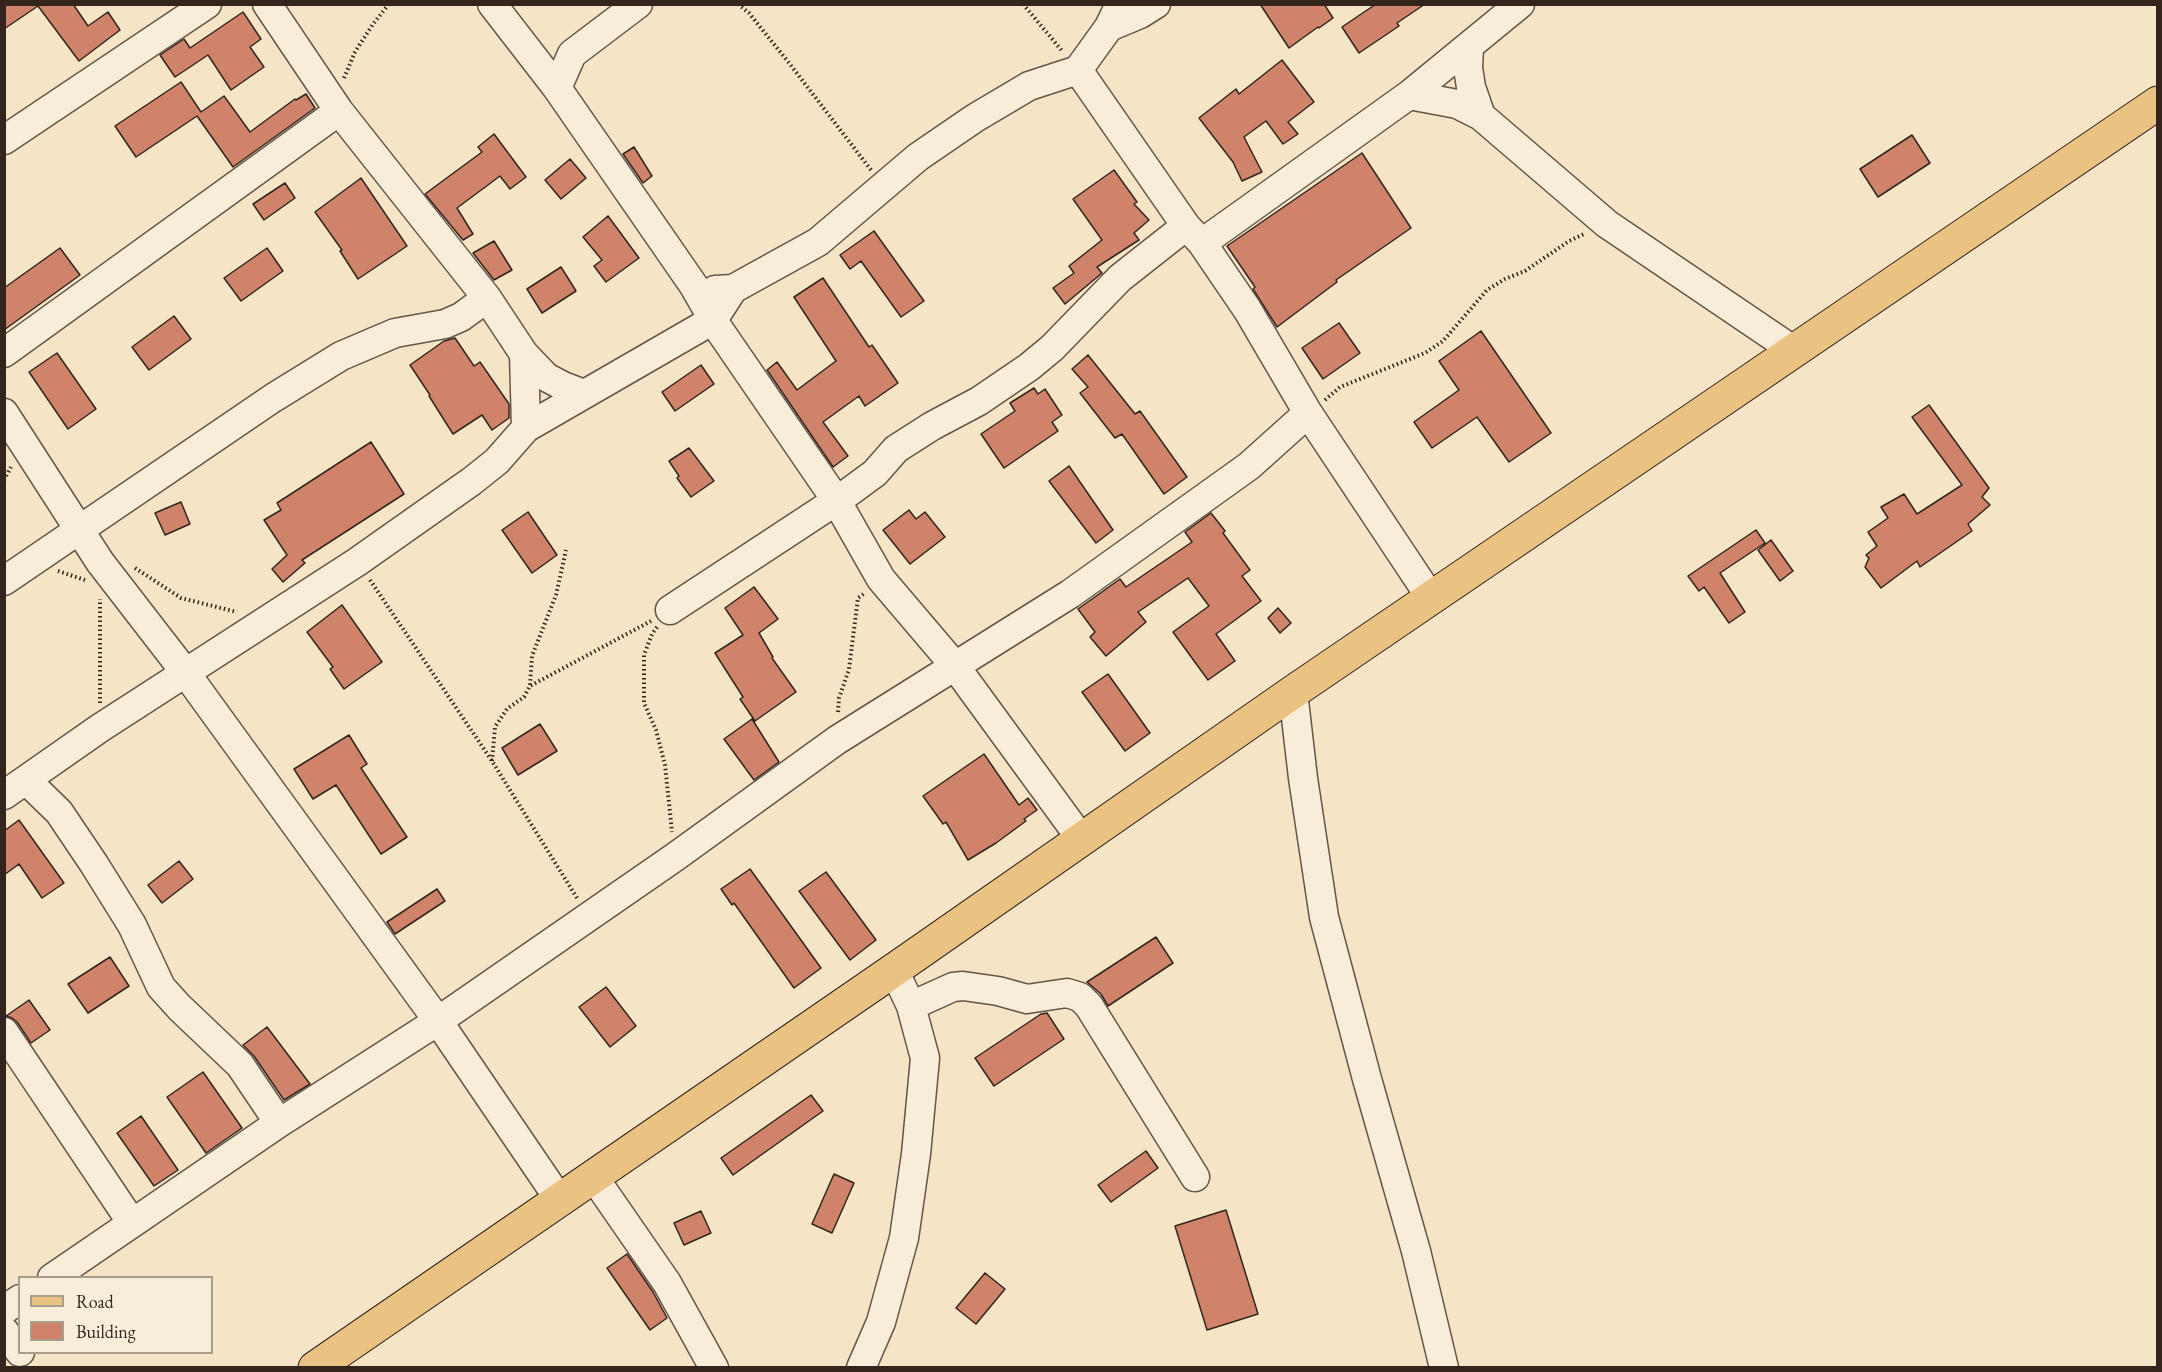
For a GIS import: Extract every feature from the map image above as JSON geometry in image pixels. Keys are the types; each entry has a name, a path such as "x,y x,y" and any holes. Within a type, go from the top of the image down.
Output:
{"main road":[{"path":"315,1368 894,970 1293,692 2157,103"}],"street":[{"path":"4,140 207,4"},
{"path":"267,4 339,111 487,298 524,354 546,377 584,394"},
{"path":"492,4 557,88 694,286 713,320 836,500 881,579 955,666 1082,840"},
{"path":"557,88 572,54 638,4"},
{"path":"694,286 719,291 733,289 818,242 883,185 946,137 1029,86 1078,70 1114,16 1140,14 1156,4"},
{"path":"670,610 875,473 896,448 979,401 1029,367 1052,348 1120,278 1194,235 1409,95 1520,4"},
{"path":"1469,47 1468,68 1471,87 1481,116"},
{"path":"533,55 572,54"},
{"path":"1078,70 1247,309 1308,413 1431,598"},
{"path":"1409,95 1456,104 1481,116 1607,224 1793,350"},
{"path":"4,353 339,111"},
{"path":"279,1124 240,1065 161,987 132,925 58,812 15,787 185,672 357,562 472,481 497,460 526,428 713,320 733,289"},
{"path":"15,571 273,398 341,356 395,333 445,324 460,317 487,298"},
{"path":"524,354 526,428"},
{"path":"4,413 78,530 100,573 185,672 438,1021 559,1199"},
{"path":"55,1276 279,1124 438,1021 675,857 837,740 1070,594 1249,466 1308,413"},
{"path":"1293,692 1303,778 1324,917 1416,1251 1444,1368"},
{"path":"861,1368 881,1322 904,1238 916,1154 925,1058 911,1006 894,970"},
{"path":"911,1006 953,987 963,986 998,991 1027,999 1067,993 1080,997 1089,1006 1195,1177"},
{"path":"4,1032 132,1223"},
{"path":"593,1176 667,1283 714,1368"},
{"path":"4,1310 18,1300"},
{"path":"4,1331 18,1349"},
{"path":"21,1354 30,1368"}],"path":[{"path":"339,111 341,84 355,52 388,4"},
{"path":"738,4 789,63 883,185"},
{"path":"1023,4 1078,70"},
{"path":"1308,413 1340,387 1425,353 1443,341 1487,290 1525,271 1569,241 1607,224"},
{"path":"492,761 495,727 507,709 524,697 530,686 532,656 556,595 566,549"},
{"path":"357,562 492,761 589,917"},
{"path":"132,566 181,598 270,619"},
{"path":"15,571 100,573 100,728"},
{"path":"837,740 839,698 849,669 858,598 881,579"},
{"path":"530,686 621,639 670,610"},
{"path":"670,610 652,634 644,656 644,703 656,730 665,765 675,857"}],"building":[{"path":"4,4 73,4 88,26 108,12 120,30 79,61 38,6 4,29"},
{"path":"1260,4 1324,4 1333,18 1289,48"},
{"path":"1376,4 1425,4 1397,23 1399,26 1359,53 1342,27"},
{"path":"243,12 261,39 250,47 264,67 231,90 208,55 175,77 160,55 184,39 190,48"},
{"path":"1282,60 1314,102 1288,122 1298,134 1283,144 1266,121 1244,137 1262,172 1242,181 1233,162 1199,118 1236,89 1239,94"},
{"path":"181,82 201,112 224,96 250,132 295,99 306,94 315,108 233,167 197,116 136,157 115,126"},
{"path":"494,134 526,177 510,189 500,176 457,208 473,234 463,240 425,194 482,152 478,147"},
{"path":"1912,135 1930,163 1878,197 1860,169"},
{"path":"634,147 652,176 643,183 623,154"},
{"path":"1362,153 1411,228 1336,280 1337,282 1277,327 1253,289 1255,287 1227,246"},
{"path":"570,159 586,178 561,199 545,180"},
{"path":"1114,170 1137,202 1134,204 1149,220 1134,233 1139,240 1097,267 1102,273 1065,304 1053,288 1074,273 1069,266 1102,240 1073,199"},
{"path":"361,178 407,246 358,279 340,251 342,250 315,212"},
{"path":"285,183 295,198 264,220 253,204"},
{"path":"608,216 639,258 606,282 594,266 602,260 583,237"},
{"path":"874,231 924,301 901,317 861,261 850,269 840,255"},
{"path":"494,241 512,270 494,280 473,253"},
{"path":"60,248 80,275 4,330 4,288"},
{"path":"267,248 283,271 241,301 224,278"},
{"path":"561,267 576,291 542,313 527,289"},
{"path":"823,278 869,347 872,345 898,383 865,406 859,396 823,422 848,456 833,467 767,370 777,362 797,390 836,361 794,297"},
{"path":"174,316 191,339 149,370 132,347"},
{"path":"1339,323 1360,353 1323,379 1302,348"},
{"path":"1481,331 1551,433 1509,462 1477,417 1432,448 1414,422 1459,390 1439,361"},
{"path":"455,338 474,366 480,362 509,404 509,418 492,430 482,415 453,434 410,365 444,341"},
{"path":"57,353 96,409 68,429 29,372"},
{"path":"1088,355 1135,414 1140,411 1187,477 1164,494 1122,434 1115,438 1080,393 1088,387 1072,369"},
{"path":"701,365 714,384 675,411 662,392"},
{"path":"1034,388 1038,394 1045,389 1062,415 1052,422 1058,431 1004,468 981,434 1015,411 1010,403"},
{"path":"1929,405 1989,488 1982,497 1990,505 1968,524 1972,531 1920,567 1917,561 1881,588 1865,567 1869,558 1866,555 1877,546 1868,532 1888,518 1881,507 1904,494 1917,514 1962,485 1912,417"},
{"path":"371,442 404,494 302,560 305,563 283,582 272,569 287,555 264,520 281,510 277,503"},
{"path":"689,448 714,481 691,497 677,478 679,476 669,461"},
{"path":"1069,466 1113,530 1096,543 1049,481"},
{"path":"181,502 190,524 165,535 155,513"},
{"path":"909,510 916,519 925,512 945,537 910,564 883,530"},
{"path":"528,512 557,555 532,573 502,530"},
{"path":"1211,513 1250,570 1242,576 1261,601 1216,634 1235,661 1208,680 1173,632 1209,606 1188,578 1138,612 1146,622 1106,656 1090,637 1095,632 1078,609 1120,579 1126,587 1192,542 1185,532"},
{"path":"1756,530 1765,543 1720,573 1745,612 1729,623 1704,587 1699,591 1688,576"},
{"path":"1771,540 1793,571 1780,581 1758,550"},
{"path":"754,587 778,619 759,633 772,658 796,692 755,721 740,699 743,697 715,653 743,635 725,608"},
{"path":"342,605 382,662 344,689 330,669 333,667 307,632"},
{"path":"1278,608 1291,623 1280,633 1268,618"},
{"path":"1108,674 1150,733 1125,751 1082,692"},
{"path":"752,719 779,762 754,780 724,739"},
{"path":"540,724 557,751 518,775 502,748"},
{"path":"349,735 367,764 361,768 407,837 381,854 336,785 313,799 294,769"},
{"path":"984,754 1019,805 1028,798 1037,810 996,843 968,860 946,822 943,824 923,796"},
{"path":"19,820 64,883 42,898 19,864 4,875 4,831"},
{"path":"179,861 193,879 162,903 148,885"},
{"path":"750,869 821,968 794,988 734,903 732,905 721,889"},
{"path":"826,872 876,940 850,960 799,891"},
{"path":"437,889 445,901 395,934 387,922"},
{"path":"1156,937 1173,963 1108,1006 1101,994 1087,982"},
{"path":"110,957 129,986 88,1013 68,984"},
{"path":"606,987 636,1026 610,1047 579,1007"},
{"path":"29,1000 50,1030 31,1043 17,1022 6,1016"},
{"path":"1047,1013 1064,1039 994,1086 975,1058 1041,1014"},
{"path":"267,1027 310,1084 284,1100 254,1056 243,1045"},
{"path":"203,1072 242,1128 206,1153 167,1097"},
{"path":"811,1095 823,1111 733,1175 721,1158"},
{"path":"141,1116 178,1170 154,1186 117,1133"},
{"path":"1146,1151 1158,1168 1111,1202 1098,1185"},
{"path":"834,1174 854,1183 832,1233 812,1224"},
{"path":"1226,1210 1258,1314 1207,1330 1175,1226"},
{"path":"701,1211 711,1233 684,1245 674,1223"},
{"path":"627,1254 653,1292 667,1318 650,1330 607,1268"},
{"path":"985,1273 1005,1289 976,1324 956,1308"}]}
